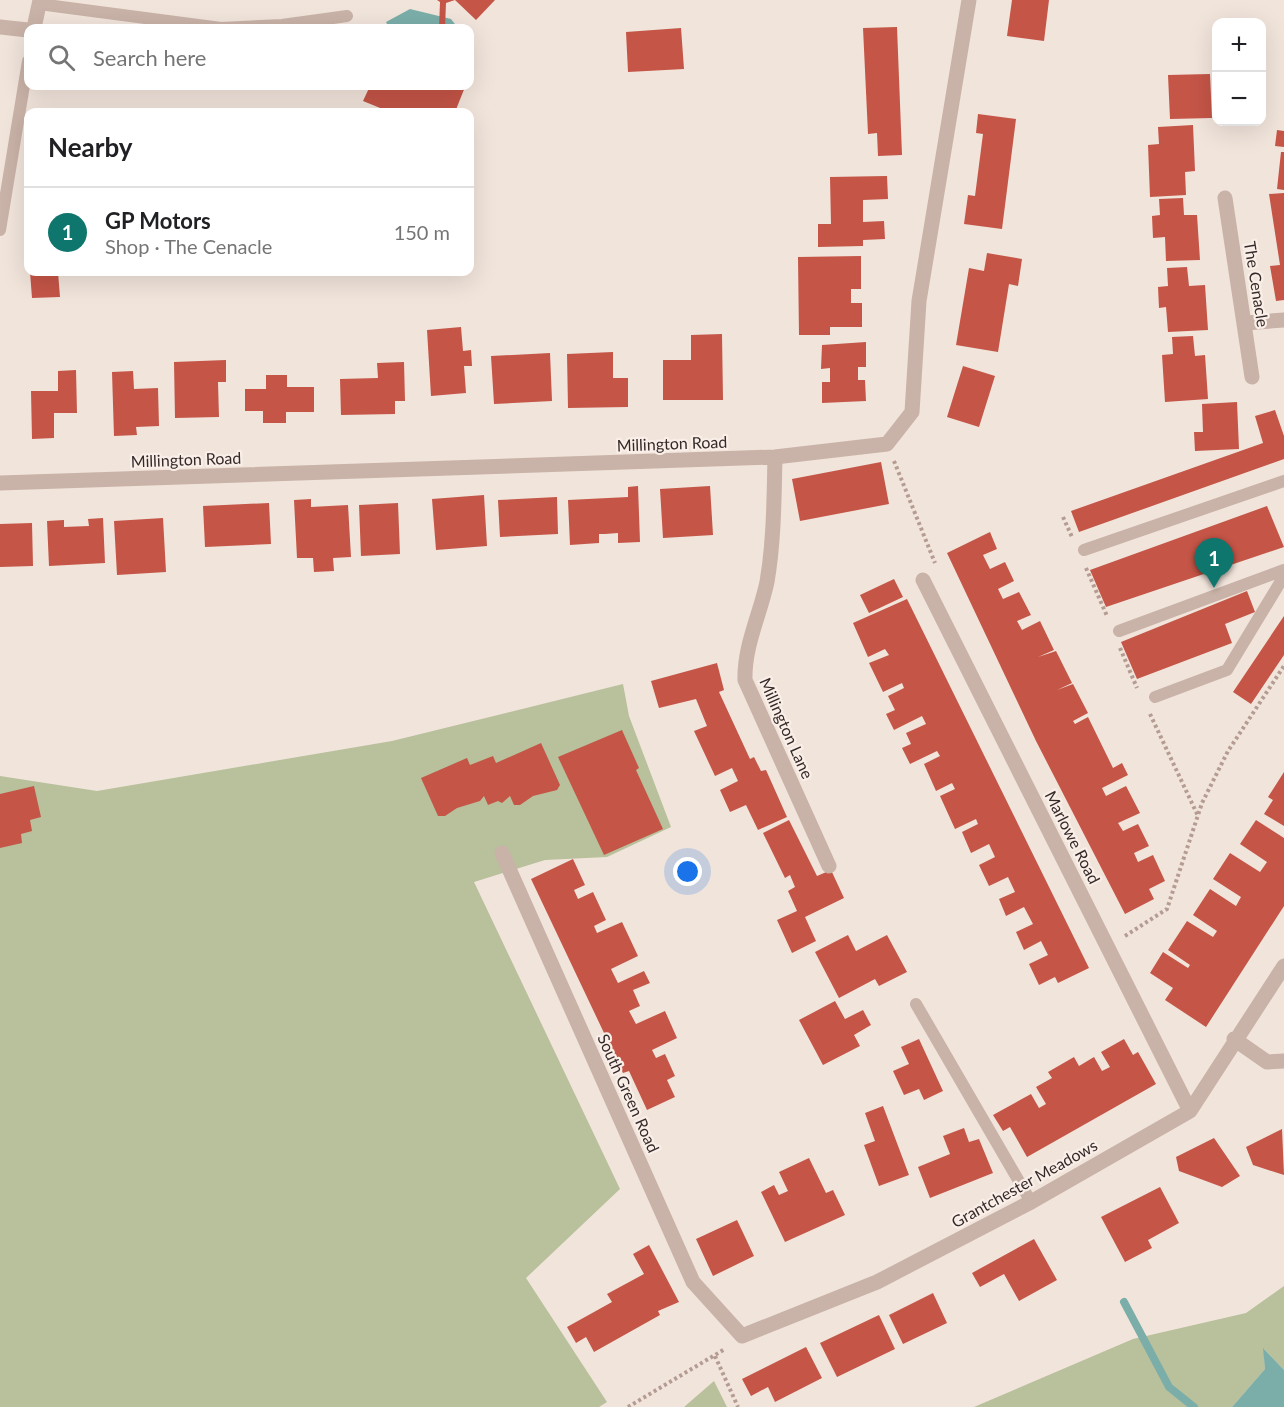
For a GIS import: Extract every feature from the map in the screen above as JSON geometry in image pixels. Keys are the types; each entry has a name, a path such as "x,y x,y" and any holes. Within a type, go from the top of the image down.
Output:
{"street":[{"path":"887,444 912,412 919,301 969,0"},
{"path":"35,24 40,2"},
{"path":"0,27 24,30"},
{"name":"The Cenacle","path":"1225,198 1252,377"},
{"path":"1245,323 1284,320"},
{"name":"Millington Road","path":"0,483 776,458 887,444"},
{"name":"Millington Lane","path":"776,458 772,554 762,603 744,659 745,680 829,866"},
{"name":"Marlowe Road","path":"923,580 1190,1111"},
{"name":"South Green Road","path":"502,853 693,1282 742,1336"},
{"name":"Grantchester Meadows","path":"742,1336 877,1282 1031,1202 1190,1111 1234,1039 1284,966"},
{"path":"1234,1039 1267,1062 1284,1061"}],"lane":[{"path":"40,2 193,24"},
{"path":"289,24 347,16"},
{"path":"0,230 24,85"},
{"path":"1083,555 1284,481"},
{"path":"1115,628 1284,570"},
{"path":"1150,701 1227,670 1284,576"},
{"path":"916,1004 1031,1202"}],"path":[{"path":"887,444 936,566 923,580"},
{"path":"1063,517 1073,539"},
{"path":"1083,555 1115,628"},
{"path":"1119,645 1141,695"},
{"path":"1109,946 1167,909 1198,816 1228,751 1284,666"},
{"path":"1150,701 1198,816"},
{"path":"628,1407 715,1356 742,1336"},
{"path":"715,1356 738,1407"}],"green space":[{"path":"623,684 629,716 671,827 607,857 545,860 474,882 620,1189 526,1278 607,1402 599,1407 0,1407 0,776 97,791 392,741"},
{"path":"1284,1286 1284,1370 1264,1349 1265,1369 1232,1407 974,1407 1133,1339 1246,1313"},
{"path":"714,1381 727,1407 684,1407"}],"water":[{"path":"410,9 451,19 455,24 387,24 386,22"},
{"path":"1263,1348 1284,1370 1284,1407 1232,1407 1265,1369"}],"building":[{"path":"437,0 455,0 446,3 445,24 439,24 440,2"},
{"path":"455,0 495,0 476,20"},
{"path":"1012,0 1049,0 1044,41 1007,36"},
{"path":"897,27 902,155 878,156 877,133 868,134 863,28"},
{"path":"681,28 684,69 628,72 626,32"},
{"path":"1210,74 1212,118 1170,119 1168,75"},
{"path":"368,90 464,90 457,108 380,108 363,101"},
{"path":"978,114 1016,119 1002,229 964,224 968,195 975,196 983,134 976,133"},
{"path":"1193,125 1195,171 1185,172 1186,195 1150,197 1148,145 1159,144 1158,127"},
{"path":"1277,130 1284,131 1284,147 1275,146"},
{"path":"1281,152 1284,152 1284,190 1277,189"},
{"path":"887,176 888,199 863,200 863,222 884,221 885,239 863,240 863,246 818,247 818,224 831,224 830,177"},
{"path":"1284,193 1284,300 1276,301 1270,266 1280,265 1269,194"},
{"path":"1183,198 1184,215 1197,215 1200,260 1166,261 1165,237 1153,238 1152,216 1160,215 1159,199"},
{"path":"987,253 1022,259 1018,286 1009,284 998,352 956,345 969,268 984,271"},
{"path":"861,256 861,289 851,289 851,303 862,303 862,327 830,327 830,335 799,335 798,257"},
{"path":"1187,267 1189,286 1205,285 1208,330 1168,332 1166,307 1159,308 1158,287 1168,286 1167,268"},
{"path":"30,276 58,276 60,297 32,298"},
{"path":"461,327 463,351 471,350 472,366 464,366 466,393 431,396 427,330"},
{"path":"722,334 723,400 663,400 663,360 691,360 691,335"},
{"path":"1193,336 1195,356 1205,355 1208,399 1165,402 1162,355 1173,354 1172,337"},
{"path":"866,342 866,367 858,367 858,380 865,380 866,401 822,403 822,382 830,382 830,368 821,369 822,345"},
{"path":"613,352 613,378 628,378 628,407 568,408 567,354"},
{"path":"550,353 552,401 494,404 491,356"},
{"path":"226,360 226,382 218,382 219,417 175,418 174,362"},
{"path":"404,362 405,401 395,401 395,414 341,415 340,379 378,378 377,363"},
{"path":"963,366 995,376 979,427 947,417"},
{"path":"76,370 77,413 54,413 54,438 32,439 31,391 58,391 58,371"},
{"path":"133,371 134,389 158,388 159,426 136,427 137,435 114,436 112,372"},
{"path":"266,375 287,375 287,387 314,387 314,412 286,412 286,423 263,423 263,411 245,411 245,389 266,389"},
{"path":"1237,402 1239,449 1195,451 1194,432 1203,432 1202,404"},
{"path":"1275,410 1284,436 1284,459 1079,532 1071,511 1263,443 1255,416"},
{"path":"881,462 889,504 800,521 792,479"},
{"path":"638,486 640,542 618,543 618,533 599,534 599,543 570,545 568,500 628,497 628,487"},
{"path":"710,486 713,535 663,538 660,489"},
{"path":"484,495 487,546 436,550 432,499"},
{"path":"557,497 558,534 500,537 498,500"},
{"path":"311,499 311,507 348,505 351,557 333,558 334,571 314,572 313,558 297,558 294,500"},
{"path":"269,503 271,544 205,547 203,506"},
{"path":"398,503 400,554 361,556 359,505"},
{"path":"1267,506 1284,547 1106,607 1090,570"},
{"path":"103,518 105,563 49,566 47,521 64,520 64,527 89,526 88,519"},
{"path":"163,518 166,572 117,575 114,521"},
{"path":"32,523 33,566 0,567 0,524"},
{"path":"990,532 997,549 983,555 990,569 1005,562 1014,581 998,589 1003,599 1019,592 1031,615 1017,621 1022,630 1040,621 1054,650 1038,657 1056,651 1072,683 1057,690 1073,684 1088,713 1073,721 1075,724 1088,717 1113,768 1122,763 1128,775 1102,788 1106,796 1126,786 1140,813 1118,823 1123,831 1138,824 1149,846 1134,853 1138,862 1153,855 1165,881 1149,889 1154,899 1125,914 1036,741 947,553"},
{"path":"894,579 903,597 869,613 860,595"},
{"path":"1247,591 1255,612 1225,624 1232,643 1137,679 1121,642"},
{"path":"907,599 1089,968 1058,983 1055,977 1039,985 1029,964 1048,955 1041,941 1024,950 1016,932 1033,924 1024,907 1006,916 999,899 1015,892 1008,877 989,886 979,865 995,857 989,844 971,853 962,832 978,824 976,819 955,829 940,796 955,789 952,783 936,791 924,764 940,756 937,751 910,764 902,748 911,744 906,733 926,724 922,716 894,730 886,714 895,710 888,696 904,688 902,683 883,692 869,663 889,655 885,649 868,657 853,623"},
{"path":"1284,616 1284,655 1251,704 1233,692"},
{"path":"717,663 724,690 719,692 750,759 754,757 761,771 766,770 787,817 758,830 746,805 730,812 720,790 738,781 732,768 715,776 694,731 707,726 696,699 659,708 651,681"},
{"path":"622,730 639,768 636,770 663,829 604,855 558,757"},
{"path":"541,743 560,785 557,790 533,796 520,805 514,805 510,796 502,803 498,801 488,805 484,796 480,801 457,808 445,816 438,816 421,778 467,758 470,765 493,756 496,763"},
{"path":"1284,772 1284,826 1264,814 1273,800 1268,797"},
{"path":"34,786 41,817 30,820 32,831 21,834 22,843 0,848 0,794"},
{"path":"789,820 817,876 831,870 844,898 805,917 816,941 792,953 777,920 797,911 788,891 795,887 790,875 785,878 763,833"},
{"path":"1256,820 1284,838 1284,906 1206,1027 1165,1000 1173,988 1150,973 1163,952 1188,968 1190,965 1168,950 1187,921 1213,937 1217,931 1193,915 1210,889 1236,906 1241,897 1213,879 1230,853 1260,872 1267,862 1240,844"},
{"path":"573,859 585,885 574,890 578,899 593,892 606,920 594,926 597,933 622,922 638,956 611,969 618,983 644,971 650,983 633,990 640,1006 629,1011 636,1024 665,1011 677,1038 652,1050 656,1058 665,1054 675,1076 667,1080 675,1097 647,1110 629,1071 623,1073 531,879"},
{"path":"848,935 856,951 887,935 907,972 879,986 875,979 839,998 815,952"},
{"path":"835,1001 845,1019 863,1010 871,1025 854,1035 860,1046 823,1065 799,1020"},
{"path":"919,1039 943,1091 924,1100 919,1089 904,1095 893,1071 909,1064 901,1047"},
{"path":"1124,1039 1133,1055 1138,1052 1156,1084 1027,1157 1010,1127 1003,1131 993,1115 1031,1094 1039,1108 1046,1104 1036,1087 1052,1078 1048,1072 1074,1057 1079,1066 1094,1057 1102,1071 1110,1067 1101,1052"},
{"path":"883,1106 909,1175 879,1186 864,1145 875,1141 865,1113"},
{"path":"964,1128 969,1142 979,1139 993,1173 930,1198 918,1167 950,1154 943,1136"},
{"path":"1282,1129 1284,1175 1253,1165 1246,1147"},
{"path":"1214,1138 1240,1176 1222,1187 1179,1171 1176,1157"},
{"path":"809,1158 826,1193 833,1190 845,1215 785,1242 761,1192 774,1185 779,1195 788,1191 779,1172"},
{"path":"1160,1187 1179,1223 1148,1240 1152,1248 1125,1262 1101,1217"},
{"path":"737,1220 754,1256 713,1276 696,1239"},
{"path":"1034,1239 1057,1280 1019,1301 1004,1274 980,1287 972,1273"},
{"path":"649,1245 679,1302 658,1311 660,1315 594,1352 586,1337 576,1343 567,1327 612,1302 607,1294 644,1274 633,1254"},
{"path":"933,1293 947,1323 903,1344 889,1315"},
{"path":"879,1315 895,1349 837,1377 820,1343"},
{"path":"806,1347 822,1378 775,1402 768,1387 751,1396 742,1379"}],"waterway":[{"path":"1124,1302 1169,1387 1194,1407"}],"place":[{"name":"GP Motors","path":"1214,588"}]}
